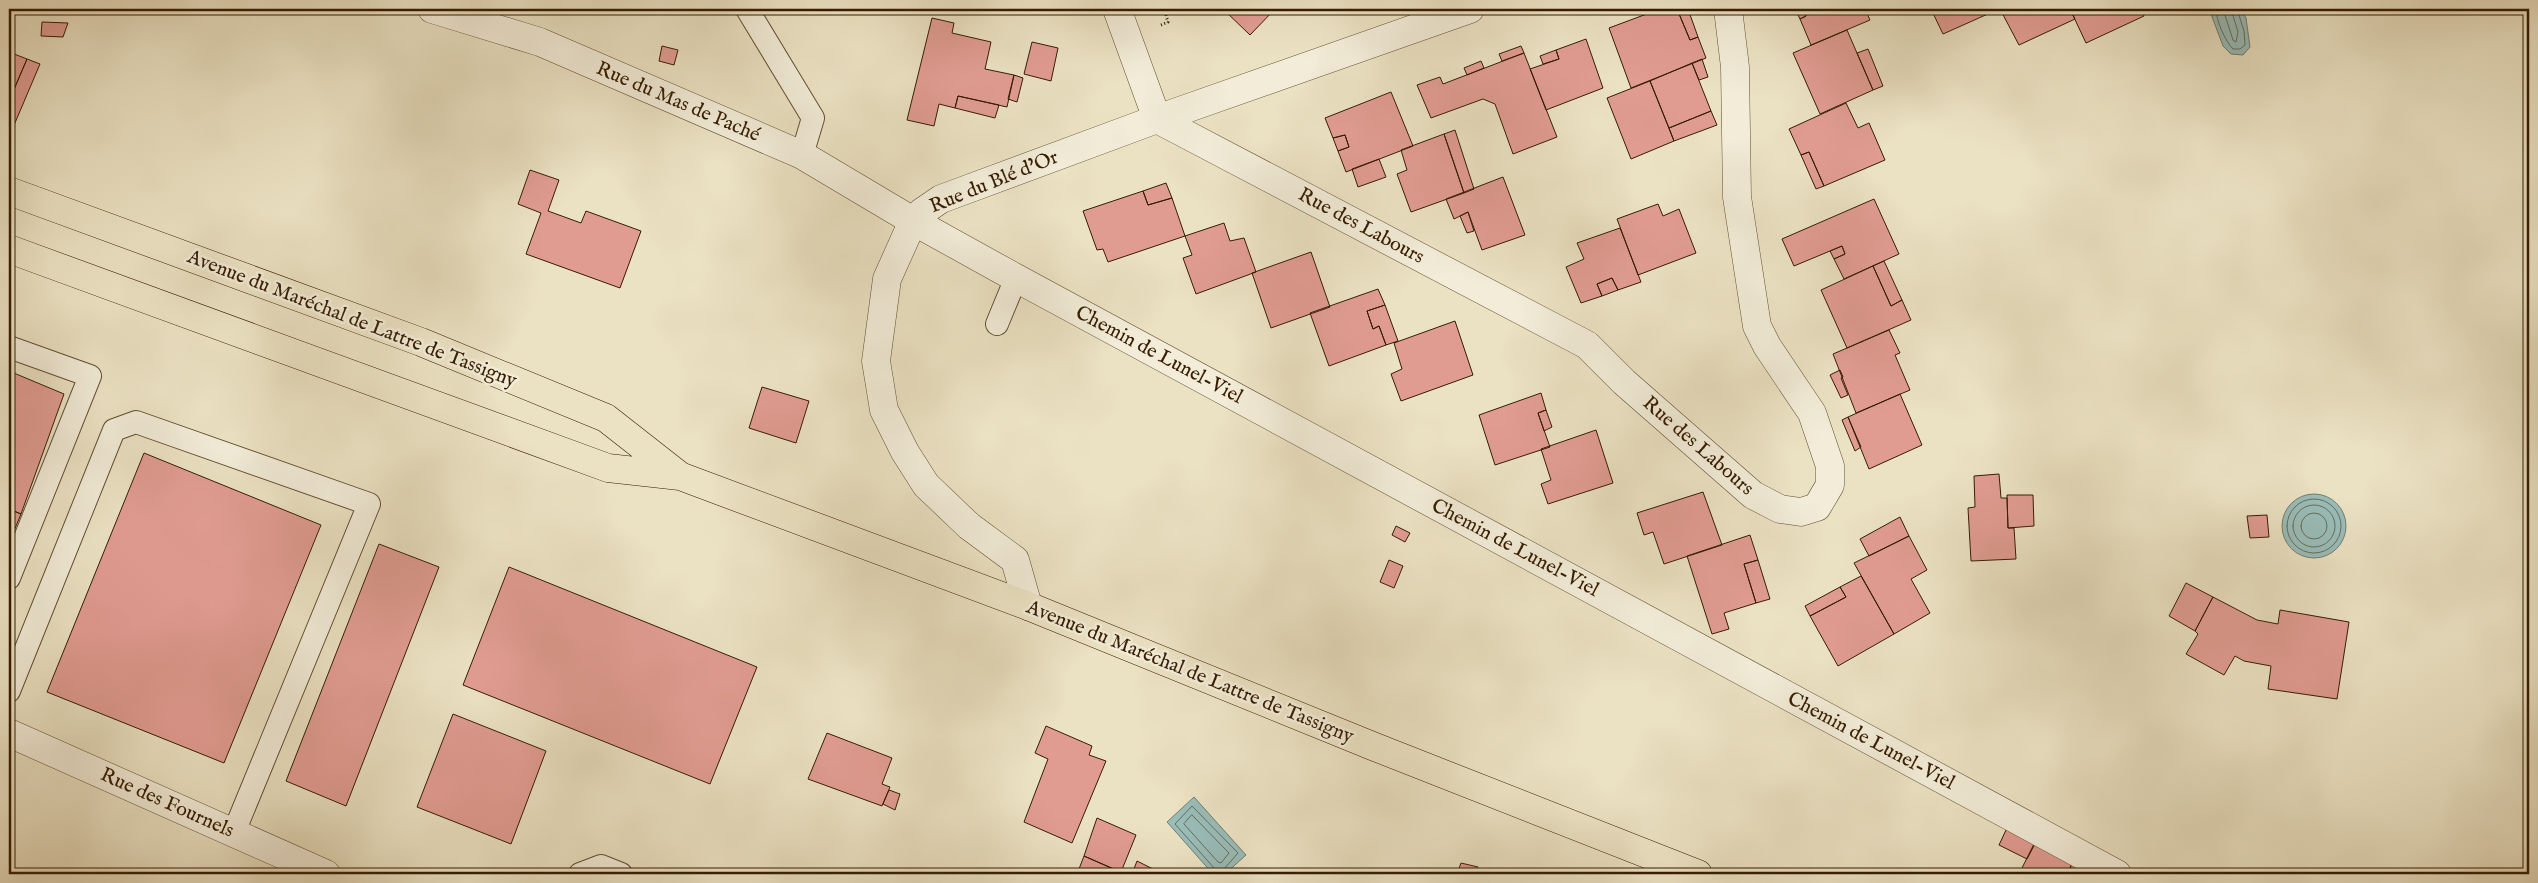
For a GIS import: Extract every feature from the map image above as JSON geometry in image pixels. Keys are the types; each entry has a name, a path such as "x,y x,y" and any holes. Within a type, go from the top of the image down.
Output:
{"main road":[{"name":"Avenue du Maréchal de Lattre de Tassigny","path":"9,191 421,342 606,418 680,476"},
{"name":"Avenue du Maréchal de Lattre de Tassigny","path":"9,249 608,468 680,476 1028,606 1375,747 1698,874"}],"street":[{"name":"Rue du Mas de Paché","path":"432,9 540,42 802,156 913,221"},
{"path":"1116,9 1157,119"},
{"name":"Rue du Blé d'Or","path":"1028,606 1015,560 969,526 926,485 905,452 884,410 876,361 887,278 913,221 922,212 941,199 1157,119 1470,9"},
{"name":"Rue des Labours","path":"1157,119 1587,345 1624,382 1753,495 1780,509 1801,512 1817,507 1830,486 1830,466 1812,413 1767,346 1757,326 1737,196 1735,67 1728,9"},
{"name":"Chemin de Lunel-Viel","path":"913,221 2117,874"},
{"name":"Rue des Fournels","path":"9,733 326,874"}],"lane":[{"path":"747,9 813,118 802,156"},
{"path":"997,324 1016,278"},
{"path":"9,347 90,376 9,578"},
{"path":"9,691 114,430 136,422 369,504 234,832"},
{"path":"580,874 601,866 621,874"}],"water":[{"path":"2212,9 2241,9 2246,18 2250,47 2243,55 2231,54 2223,46 2211,14"},
{"path":"2314,494 2326,497 2337,503 2343,514 2346,526 2343,538 2337,549 2326,555 2314,558 2302,555 2291,549 2285,538 2282,526 2285,514 2291,503 2302,497"},
{"path":"1194,797 1246,855 1225,874 1213,874 1167,822"}],"building":[{"path":"1011,9 1040,9 1040,12"},
{"path":"1223,9 1275,9 1250,35"},
{"path":"1660,9 1677,9 1690,40 1698,37 1706,58 1631,88 1609,28"},
{"path":"1677,9 1688,9 1698,37 1690,40"},
{"path":"1795,9 1803,9 1806,16 1800,19"},
{"path":"1803,9 1865,9 1870,20 1811,45 1800,19 1806,16"},
{"path":"1931,9 1999,9 1943,34"},
{"path":"2000,9 2070,9 2075,19 2019,45"},
{"path":"2070,9 2141,9 2144,16 2086,43"},
{"path":"932,18 954,23 952,33 991,42 985,69 1014,75 1007,107 958,96 955,108 939,104 934,126 907,120"},
{"path":"42,22 68,23 63,37 41,36"},
{"path":"1847,30 1873,90 1820,114 1793,53"},
{"path":"1586,39 1603,88 1546,110 1530,69 1559,59 1556,50"},
{"path":"1032,42 1058,48 1051,81 1024,74"},
{"path":"662,46 678,50 674,65 659,61"},
{"path":"1521,46 1524,53 1502,61 1499,54"},
{"path":"1868,49 1883,86 1873,90 1857,53"},
{"path":"1556,50 1559,59 1543,64 1540,56"},
{"path":"9,52 27,59 9,101"},
{"path":"1524,53 1557,137 1513,154 1495,104 1483,99 1431,118 1417,85 1440,77 1443,84"},
{"path":"27,59 40,64 9,137 9,101"},
{"path":"1702,59 1708,77 1699,80 1692,63"},
{"path":"1481,61 1484,68 1467,75 1464,68"},
{"path":"1692,63 1711,111 1669,128 1650,81"},
{"path":"1014,75 1023,78 1017,102 1008,99"},
{"path":"1650,81 1674,141 1631,159 1607,98"},
{"path":"1391,92 1413,146 1346,172 1338,151 1349,147 1345,135 1333,138 1325,118"},
{"path":"958,96 999,105 995,118 955,108"},
{"path":"1846,103 1858,128 1869,123 1885,160 1824,186 1809,152 1801,155 1789,129"},
{"path":"1711,111 1717,125 1674,141 1669,128"},
{"path":"1455,130 1474,189 1464,193 1444,134"},
{"path":"1444,134 1464,193 1411,212 1397,174 1407,170 1401,150"},
{"path":"1345,135 1349,147 1338,151 1333,138"},
{"path":"1809,152 1824,186 1816,189 1801,155"},
{"path":"1379,159 1386,177 1358,187 1352,169"},
{"path":"530,170 559,180 548,211 581,223 586,211 641,231 620,288 526,254 541,213 518,204"},
{"path":"1503,177 1525,235 1482,250 1468,212 1454,219 1446,199"},
{"path":"1166,183 1172,198 1148,205 1143,191"},
{"path":"1143,191 1148,205 1172,198 1185,236 1108,262 1103,249 1097,250 1083,211"},
{"path":"1874,199 1899,254 1844,279 1834,259 1845,254 1842,246 1794,266 1782,239"},
{"path":"1658,204 1663,216 1679,209 1696,253 1638,275 1617,219"},
{"path":"1468,212 1474,231 1467,233 1460,216"},
{"path":"1224,223 1230,241 1244,238 1256,272 1196,294 1183,258 1192,255 1185,236"},
{"path":"1620,228 1641,282 1618,290 1612,278 1597,284 1602,296 1581,303 1566,267 1584,259 1577,243"},
{"path":"1842,246 1845,254 1834,259 1830,251"},
{"path":"1311,252 1330,307 1271,328 1252,273"},
{"path":"1884,261 1902,300 1891,306 1873,266"},
{"path":"1873,266 1891,306 1902,300 1911,320 1847,348 1821,290"},
{"path":"1612,278 1618,290 1602,296 1597,284"},
{"path":"1378,289 1385,305 1367,311 1373,329 1379,326 1386,345 1329,366 1310,313"},
{"path":"1385,305 1398,341 1386,345 1379,326 1373,329 1367,311"},
{"path":"1455,321 1473,375 1401,401 1391,374 1402,369 1394,343"},
{"path":"1889,330 1900,353 1895,355 1910,390 1856,413 1833,354"},
{"path":"1840,370 1848,395 1841,398 1830,375"},
{"path":"9,371 64,394 21,514 9,509"},
{"path":"762,387 809,401 796,443 749,428"},
{"path":"1541,393 1546,410 1538,413 1550,447 1495,465 1479,415"},
{"path":"1900,394 1922,445 1869,469 1848,417"},
{"path":"1546,410 1552,427 1544,431 1538,413"},
{"path":"1848,417 1861,447 1855,451 1842,420"},
{"path":"1596,430 1613,483 1548,504 1541,484 1551,480 1541,449"},
{"path":"144,453 321,525 224,763 47,692"},
{"path":"1999,474 2001,498 2007,498 2008,528 2014,528 2016,559 1971,561 1968,508 1975,507 1974,476"},
{"path":"1703,492 1722,545 1664,564 1653,532 1644,535 1637,513"},
{"path":"2007,495 2033,495 2034,526 2008,528"},
{"path":"9,509 21,514 9,543"},
{"path":"2267,515 2269,537 2250,538 2247,516"},
{"path":"1900,517 1909,536 1869,556 1860,539"},
{"path":"1396,526 1410,533 1405,542 1392,535"},
{"path":"1750,535 1758,560 1744,564 1756,603 1724,613 1729,629 1712,634 1687,556"},
{"path":"1909,536 1927,570 1911,579 1930,613 1894,634 1854,563"},
{"path":"379,544 439,567 346,806 286,781"},
{"path":"1389,560 1403,566 1394,588 1380,582"},
{"path":"1758,560 1770,599 1756,603 1744,564"},
{"path":"509,567 757,667 710,784 463,685"},
{"path":"1861,576 1894,634 1838,666 1810,616 1846,597 1840,587"},
{"path":"2186,583 2213,597 2195,631 2169,616"},
{"path":"1840,587 1846,597 1810,616 1805,606"},
{"path":"2213,597 2257,620 2278,624 2280,610 2349,622 2337,699 2268,689 2271,666 2244,661 2235,656 2224,675 2186,654 2198,634 2195,631"},
{"path":"453,714 546,751 511,844 417,807"},
{"path":"1046,726 1092,746 1089,755 1106,761 1072,843 1024,822 1048,759 1035,753"},
{"path":"827,733 892,758 882,784 890,787 882,806 808,779"},
{"path":"889,790 900,794 895,810 883,804"},
{"path":"1097,818 1136,835 1121,872 1084,856"},
{"path":"2007,828 2036,842 2027,859 1999,845"},
{"path":"2034,844 2072,864 2067,874 2019,874"},
{"path":"1084,856 1120,872 1119,874 1086,874 1079,869"},
{"path":"1137,861 1157,871 1156,874 1132,874"},
{"path":"2073,862 2092,874 2067,874"},
{"path":"1461,863 1478,867 1476,874 1457,874"}]}
